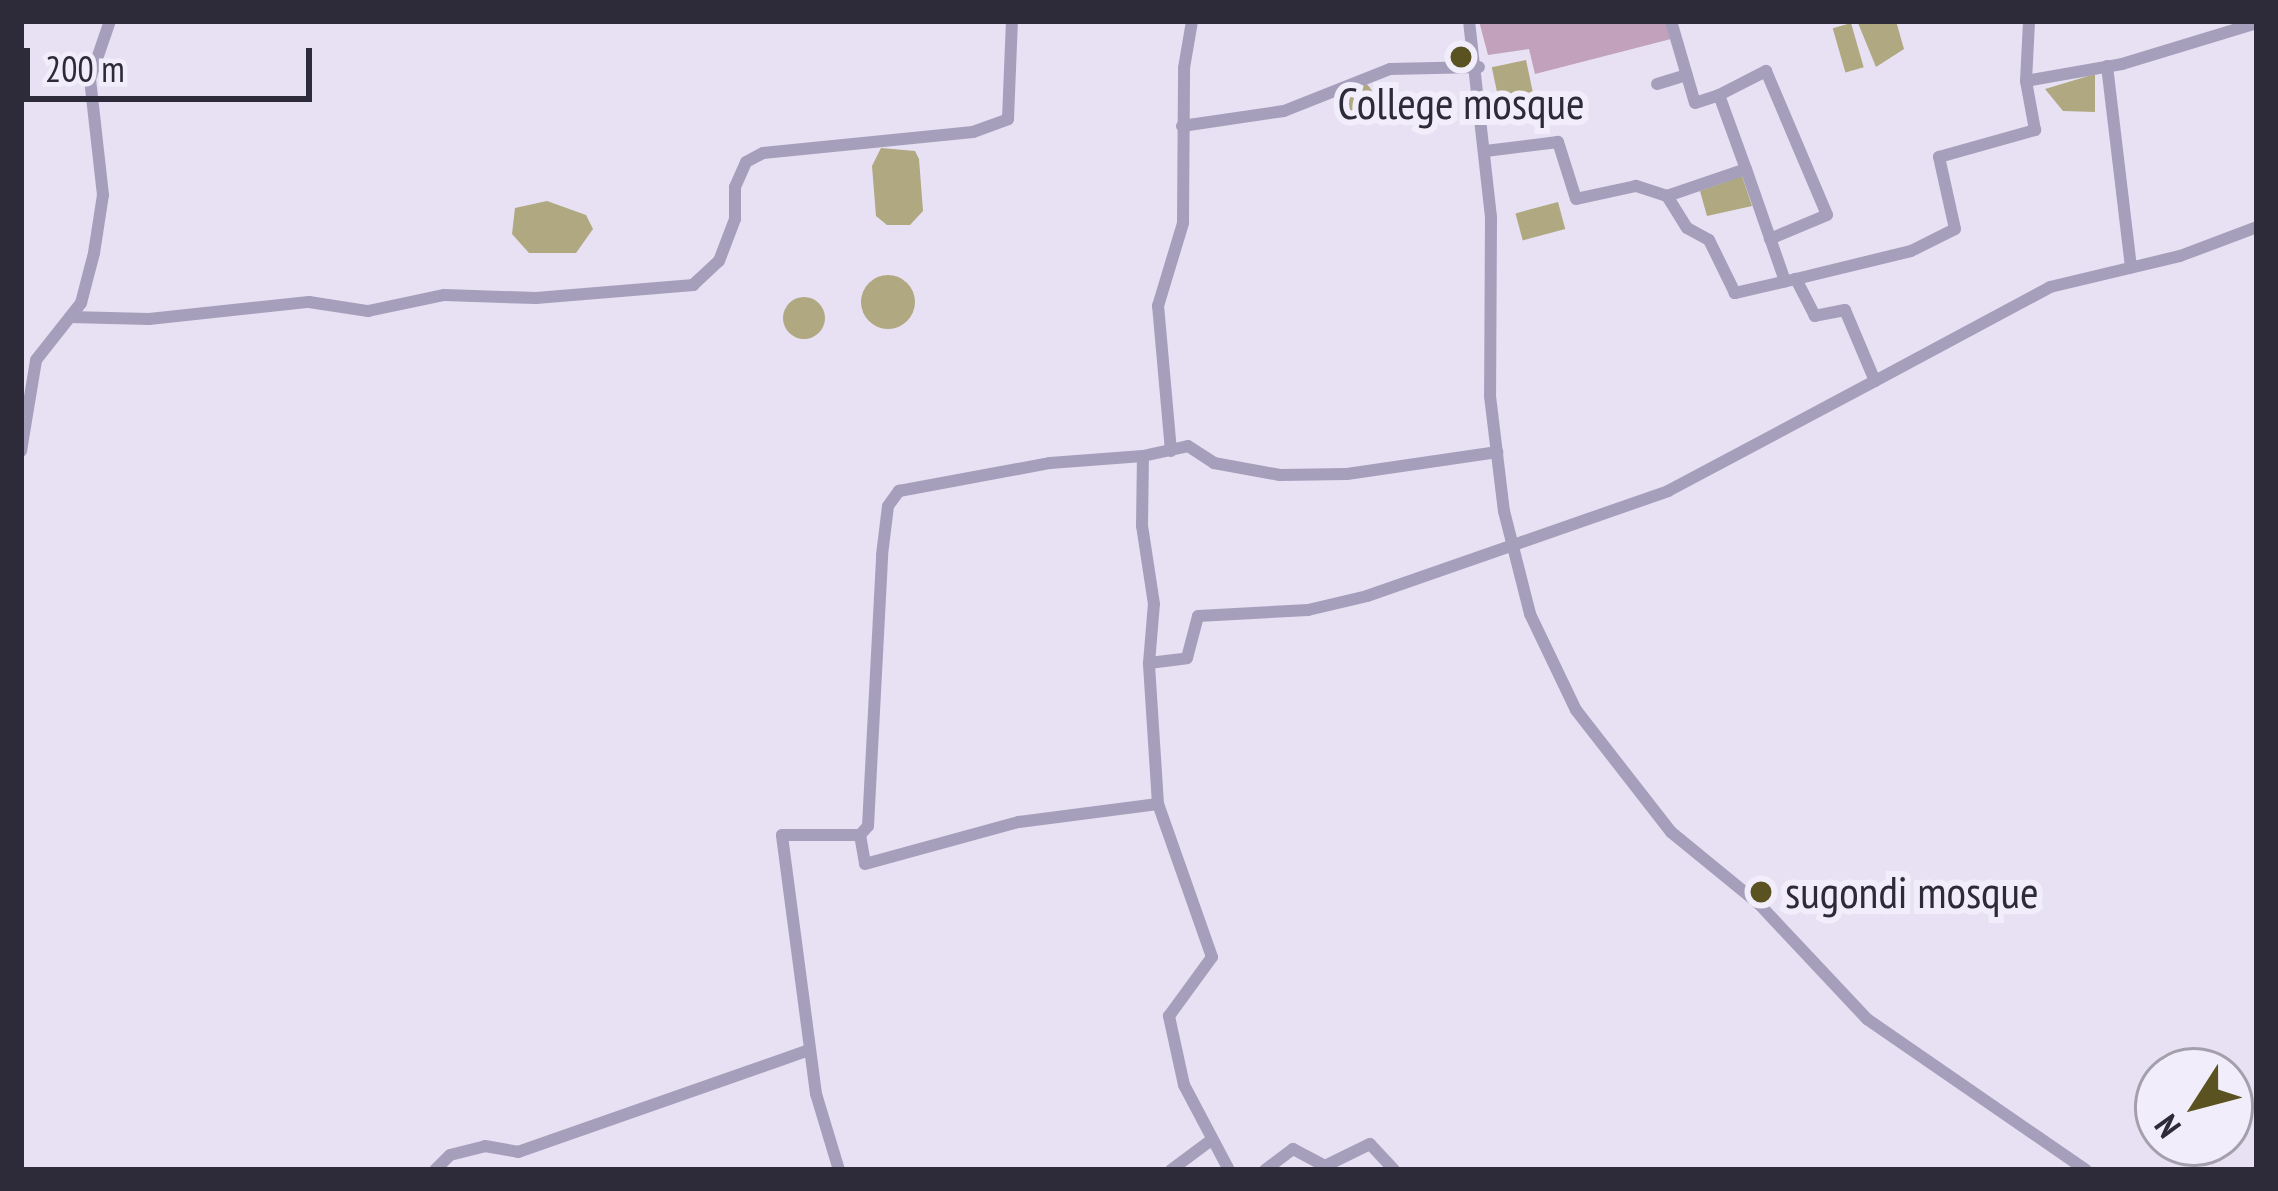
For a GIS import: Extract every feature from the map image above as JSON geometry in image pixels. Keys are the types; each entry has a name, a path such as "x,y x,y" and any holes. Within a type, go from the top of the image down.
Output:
{"street":[{"path":"21,451 36,360 81,303 103,195 90,79 110,21"},
{"path":"70,317 149,319 309,302 368,311 444,295 536,298 693,285 718,261 735,219 735,187 746,162 763,153 973,132 1008,119 1016,76 1012,21"},
{"path":"1172,451 1157,306 1183,223 1182,126 1192,21"},
{"path":"1469,21 1479,68 1486,151 1497,452 1512,548 1530,614 1576,710 1670,832 1759,904 1868,1019 2086,1170"},
{"path":"1671,21 1697,105 1766,70 1828,215 1770,239"},
{"path":"1667,196 1687,228 1709,240 1732,292 1911,251 1955,229 1939,157 2035,130 2026,81 2029,21"},
{"path":"2026,81 2107,66 2257,23"},
{"path":"2107,66 2131,268"},
{"path":"1182,126 1284,110 1390,69 1479,68"},
{"path":"1657,84 1687,75"},
{"path":"1719,95 1770,239 1791,280 1815,316 1847,313 1875,380"},
{"path":"1486,151 1558,142 1576,199 1636,186 1667,196 1746,169"},
{"path":"1149,663 1187,658 1198,616 1308,610 1438,577 1512,548 1743,456 2050,287 2131,268 2257,227"},
{"path":"839,1170 809,1050 782,835 860,835 868,826 882,555 888,506 899,491 1050,463 1143,456 1188,446 1214,463 1280,475 1388,471 1497,452"},
{"path":"1143,456 1142,526 1154,588 1149,663 1158,804 1212,957 1169,1016 1184,1085 1210,1142 1229,1170"},
{"path":"860,835 866,864 1019,822 1158,804"},
{"path":"435,1170 450,1155 484,1146 518,1152 809,1050"},
{"path":"1171,1170 1210,1142"},
{"path":"1265,1170 1293,1149 1325,1166 1370,1144 1394,1170"}],"shaded area":[{"path":"1479,21 1665,21 1671,39 1535,74 1529,49 1488,55"},
{"path":"1896,21 1904,49 1876,67 1858,23"},
{"path":"1851,23 1864,67 1845,72 1833,28"},
{"path":"1526,60 1536,107 1502,114 1492,67"},
{"path":"2095,74 2095,112 2063,111 2045,89"},
{"path":"1357,81 1368,86 1373,97 1368,108 1357,113 1346,108 1341,97 1346,86"},
{"path":"881,148 915,151 919,159 923,211 910,225 887,225 876,216 872,166"},
{"path":"1742,176 1752,206 1707,216 1700,191"},
{"path":"547,201 586,215 593,229 576,253 529,253 512,234 515,208"},
{"path":"1558,202 1565,229 1523,240 1515,213"},
{"path":"888,275 907,283 915,302 907,321 888,329 869,321 861,302 869,283"},
{"path":"804,297 819,303 825,318 819,333 804,339 789,333 783,318 789,303"}],"place":[{"name":"College mosque","path":"1461,57"},
{"name":"sugondi mosque","path":"1761,892"}]}
